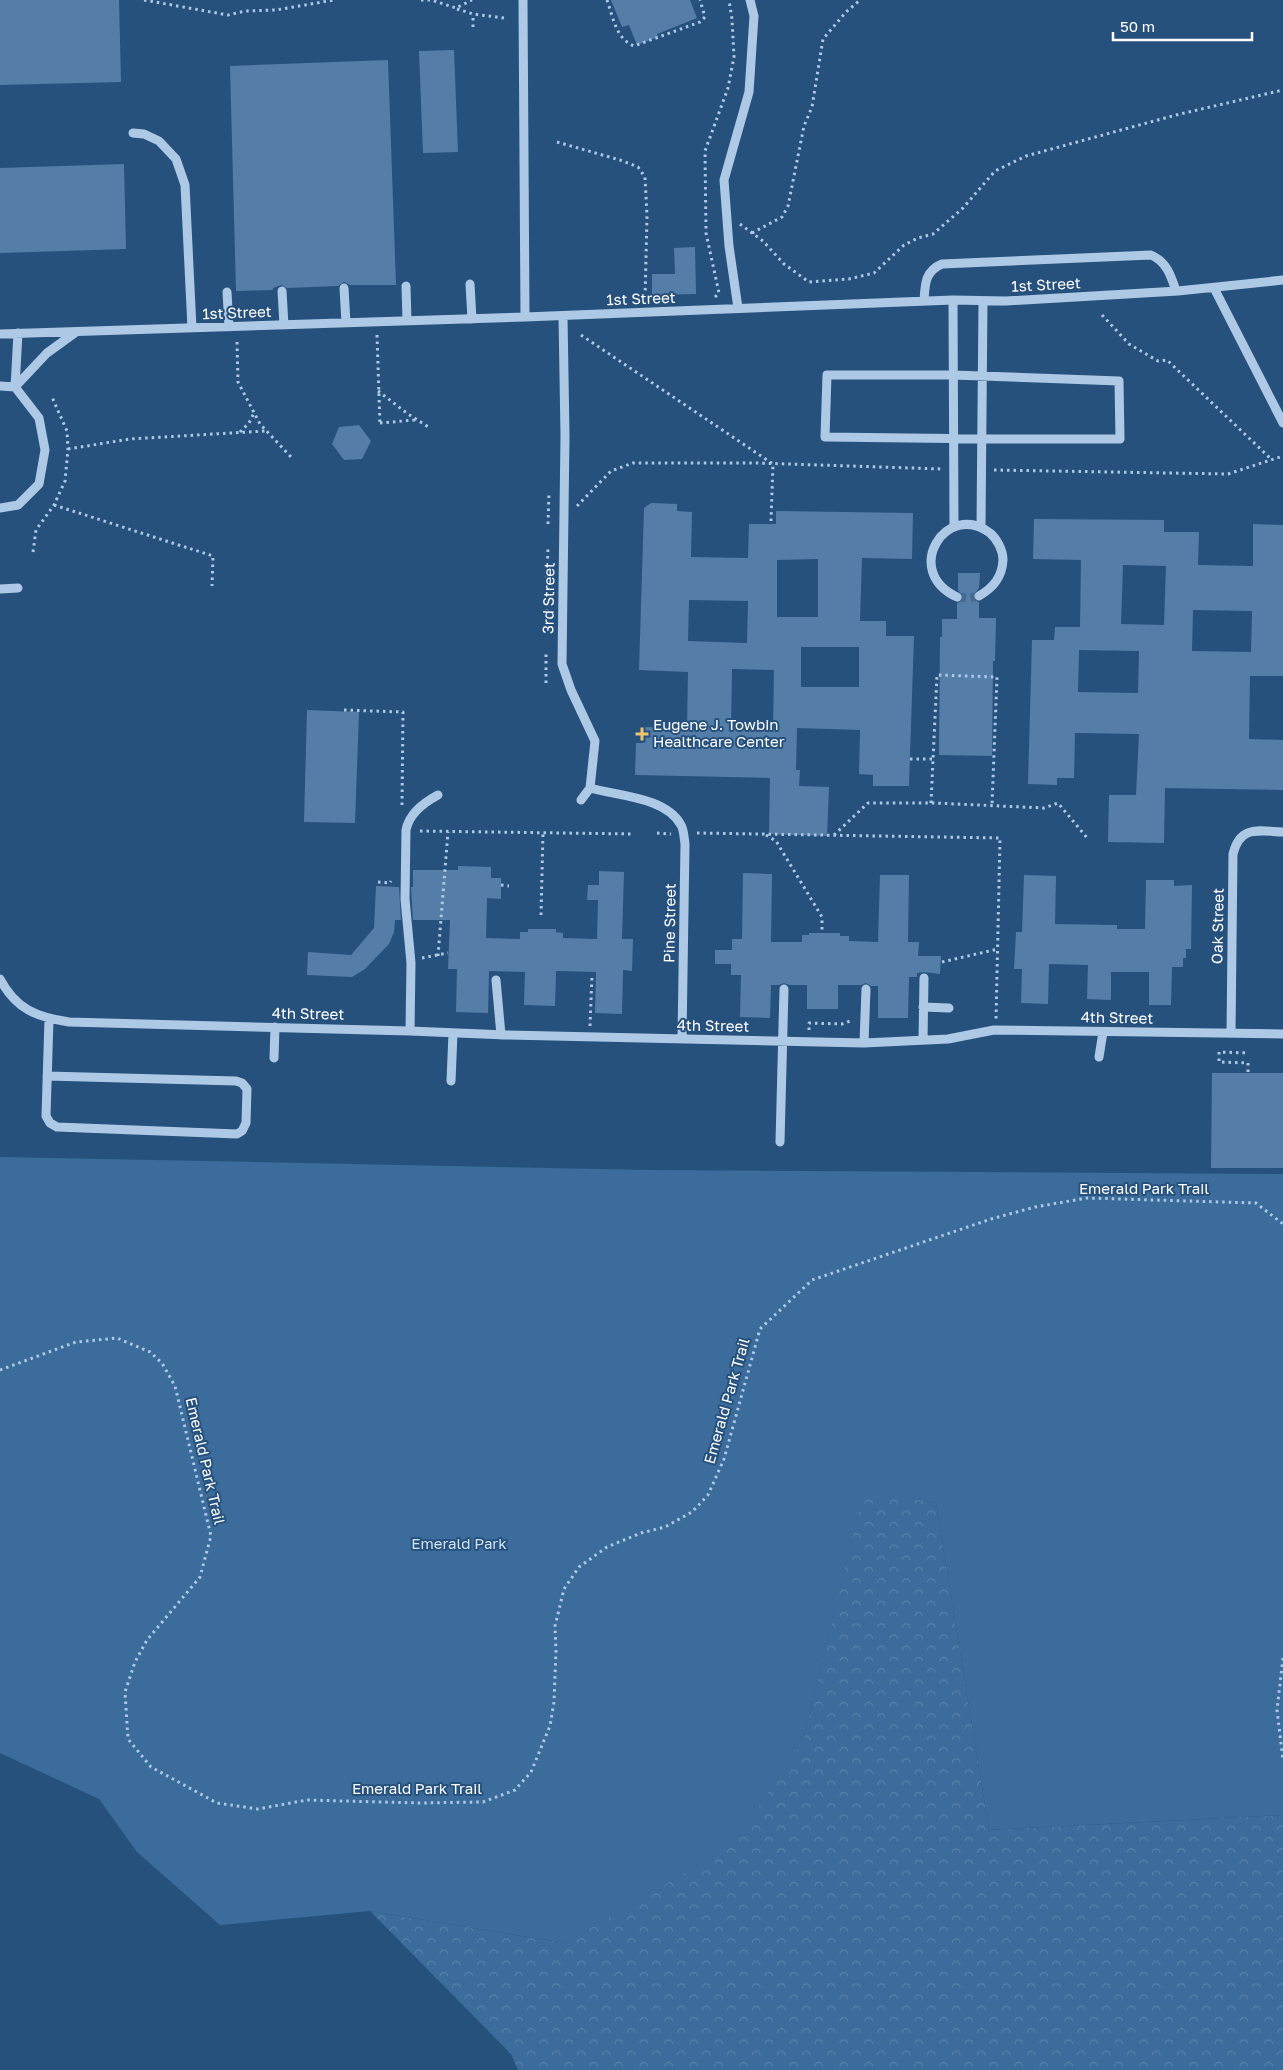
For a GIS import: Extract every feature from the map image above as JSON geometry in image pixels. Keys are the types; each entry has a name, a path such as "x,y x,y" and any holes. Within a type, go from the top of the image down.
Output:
{"street":[{"path":"523,0 525,317"},
{"path":"738,308 729,246 724,180 748,92 754,16 750,0"},
{"path":"133,133 144,134 159,141 176,159 185,185 192,328"},
{"path":"924,301 926,278 933,268 942,264 1141,255 1151,255 1163,263 1168,269 1176,291"},
{"name":"1st Street","path":"0,334 983,300 1176,291 1283,280"},
{"path":"470,284 472,319"},
{"path":"406,286 407,321"},
{"path":"344,288 346,323"},
{"path":"1214,288 1283,423"},
{"path":"282,290 284,325"},
{"path":"227,292 229,327"},
{"path":"953,300 954,527"},
{"path":"981,527 983,300"},
{"name":"3rd Street","path":"563,316 565,436 562,664 571,690 595,740 590,788"},
{"path":"0,386 14,387 47,353 76,332"},
{"path":"0,508 18,505 39,484 45,450 39,418 14,387 18,333"},
{"path":"828,375 982,376 1120,381 1120,439 825,437 828,375"},
{"path":"958,597 947,592 938,584 930,563 932,551 936,541 944,532 954,527 972,525 981,527 991,534 999,544 1003,562 998,580 990,589 979,596"},
{"path":"0,589 18,588"},
{"path":"581,800 590,788"},
{"name":"Pine Street","path":"590,788 656,803 672,812 682,826 685,844 682,1039"},
{"path":"410,1031 411,959 405,899 406,830 408,820 428,800 438,795"},
{"name":"Oak Street","path":"1231,1034 1233,854 1238,839 1242,835 1254,830 1283,832"},
{"path":"923,1040 924,978"},
{"name":"4th Street","path":"0,979 6,990 30,1012 49,1019 69,1022 501,1035 864,1043 948,1039 994,1030 1283,1034"},
{"path":"496,980 501,1035"},
{"path":"780,1142 784,988"},
{"path":"864,1043 866,988"},
{"path":"923,1007 949,1008"},
{"path":"47,1076 236,1081 242,1083 247,1089 246,1123 242,1131 237,1134 57,1127 50,1123 46,1116 47,1076 49,1019"},
{"path":"274,1058 275,1027"},
{"path":"1099,1057 1103,1032"},
{"path":"451,1081 453,1033"}],"path":[{"path":"144,0 228,15 276,10 334,0"},
{"path":"422,0 431,0 473,14 504,18"},
{"path":"456,8 472,0"},
{"path":"607,0 620,35 625,43 634,46 700,22 706,17 700,0"},
{"path":"714,297 719,293 706,233 705,151 728,88 734,58 729,0"},
{"path":"752,233 782,217 788,206 804,126 812,107 823,39 846,12 860,0"},
{"path":"473,14 473,27"},
{"path":"727,214 763,241 784,264 809,282 849,279 874,273 904,245 918,238 934,234 964,208 995,171 1026,156 1166,118 1283,90"},
{"path":"557,142 638,167 645,177 647,216 645,300 655,299"},
{"path":"1102,315 1129,344 1158,361 1166,360 1272,460"},
{"path":"377,322 380,424 416,420"},
{"path":"581,336 773,464"},
{"path":"237,342 238,382 265,431 291,457"},
{"path":"378,391 416,420 430,428"},
{"path":"240,432 249,423 254,413"},
{"path":"68,449 130,439 265,431"},
{"path":"993,470 1228,474 1283,456"},
{"path":"577,506 611,471 632,463 773,464 943,469"},
{"path":"771,521 773,464"},
{"path":"548,492 548,524"},
{"path":"54,505 213,556 212,586"},
{"path":"547,578 548,547"},
{"path":"547,600 547,631"},
{"path":"546,653 546,683"},
{"path":"931,803 937,675 997,677 992,806"},
{"path":"344,710 403,712 402,812"},
{"path":"910,759 933,759"},
{"path":"833,836 868,803 931,803 1044,808 1058,803 1088,840"},
{"path":"411,830 634,834"},
{"path":"438,956 448,832"},
{"path":"541,915 543,832"},
{"path":"657,833 672,834"},
{"path":"691,833 1000,838 996,1019"},
{"path":"766,834 776,841 822,917 822,933"},
{"path":"378,882 390,883 392,875"},
{"path":"501,885 509,886"},
{"path":"942,962 998,950"},
{"path":"411,959 448,954"},
{"path":"590,1026 592,975"},
{"path":"809,1030 809,1023 842,1024 851,1021 857,1016"},
{"path":"1248,1063 1219,1062 1219,1052 1249,1051 1248,1072"},
{"name":"Emerald Park Trail","path":"0,1370 76,1342 117,1338 150,1352 162,1363 175,1386 211,1536 200,1577 147,1640 135,1662 125,1692 128,1739 151,1767 217,1802 258,1809 307,1800 420,1803 483,1802 515,1790 531,1772 550,1726 554,1702 555,1626 564,1589 579,1567 607,1547 641,1533 665,1527 692,1512 708,1495 724,1459 760,1329 812,1280 991,1219 1035,1207 1087,1198 1256,1203 1283,1224"},
{"path":"1283,1658 1277,1710 1283,1760"}],"green space":[{"name":"Emerald Park","path":"0,1157 651,1170 1283,1174 1283,1815 989,1830 936,1503 864,1490 803,1741 734,1844 565,1943 370,1911 220,1925 137,1852 99,1799 0,1753"},
{"path":"863,1489 936,1503 989,1830 1283,1815 1283,2070 518,2070 511,2054 370,1911 565,1943 803,1741"}],"building":[{"path":"0,0 119,0 121,82 0,85"},
{"path":"611,0 690,0 697,18 657,34 658,37 637,45 629,25 622,27"},
{"path":"454,50 458,152 423,153 419,51"},
{"path":"388,60 396,285 350,285 344,282 338,286 287,288 281,285 273,288 273,290 236,291 230,66"},
{"path":"124,164 126,249 0,253 0,168"},
{"path":"695,247 696,294 652,295 652,274 675,274 674,248"},
{"path":"359,425 371,441 362,459 344,460 332,444 339,427"},
{"path":"651,503 677,504 677,511 692,512 691,557 748,558 749,524 776,524 776,511 913,513 912,559 862,558 860,621 886,621 886,636 914,636 909,786 873,786 873,775 859,774 860,730 797,728 796,770 800,770 799,786 829,787 827,836 769,834 770,778 635,775 636,743 643,743 644,727 687,728 688,672 639,670 644,508","holes":["818,559 818,617 777,617 777,560","689,600 748,601 747,643 688,641","801,647 859,647 859,687 801,687","732,669 774,670 773,729 731,728"]},
{"path":"1034,519 1164,520 1164,532 1199,532 1198,565 1253,566 1253,524 1283,525 1283,676 1250,676 1249,739 1283,740 1283,790 1165,788 1164,843 1108,842 1109,795 1136,795 1139,734 1075,733 1074,778 1057,778 1057,785 1028,784 1032,640 1054,640 1055,627 1080,627 1081,560 1033,559","holes":["1123,565 1166,566 1164,625 1121,624","1193,610 1252,611 1251,652 1192,651","1079,650 1139,651 1138,693 1078,692"]},
{"path":"958,573 980,573 979,588 973,596 974,600 979,602 979,618 996,618 995,661 993,661 992,756 939,755 940,637 942,637 942,619 957,619 957,603 962,601 963,597 958,590"},
{"path":"307,710 359,712 355,823 304,822"},
{"path":"458,866 491,867 491,878 501,878 501,899 487,898 486,938 520,939 520,932 528,932 528,929 556,929 556,932 563,933 563,938 597,939 598,900 587,900 588,885 599,885 599,871 624,872 622,939 633,939 632,971 623,970 622,1014 595,1013 596,972 556,971 555,1006 524,1005 525,972 489,971 488,1013 456,1012 457,969 448,969 450,920 413,920 411,887 413,887 413,870 458,870"},
{"path":"743,873 772,874 771,942 802,942 802,935 809,935 809,933 840,933 840,936 849,936 849,941 878,942 880,875 909,875 908,942 919,942 918,956 941,956 940,974 924,972 917,973 917,977 909,977 908,1018 878,1018 878,986 871,986 866,983 861,985 838,985 838,1009 807,1009 807,985 789,985 784,983 771,985 770,1018 740,1017 741,975 731,975 731,964 715,964 715,950 732,950 732,939 742,939"},
{"path":"1024,875 1056,876 1055,924 1117,925 1117,929 1145,929 1146,880 1174,880 1174,886 1192,885 1191,949 1186,949 1183,967 1172,967 1171,1005 1149,1005 1149,972 1111,972 1111,1000 1087,999 1088,965 1049,964 1048,1004 1021,1003 1022,969 1014,969 1016,932 1022,932"},
{"path":"376,886 399,887 401,920 395,920 394,932 389,944 365,969 352,977 307,975 308,952 351,955 374,928"},
{"path":"1212,1073 1283,1073 1283,1168 1211,1168"}],"tunnel":[{"path":"957,597 979,596"}],"place":[{"name":"Eugene J. Towbin Healthcare Center","path":"642,734"}]}
